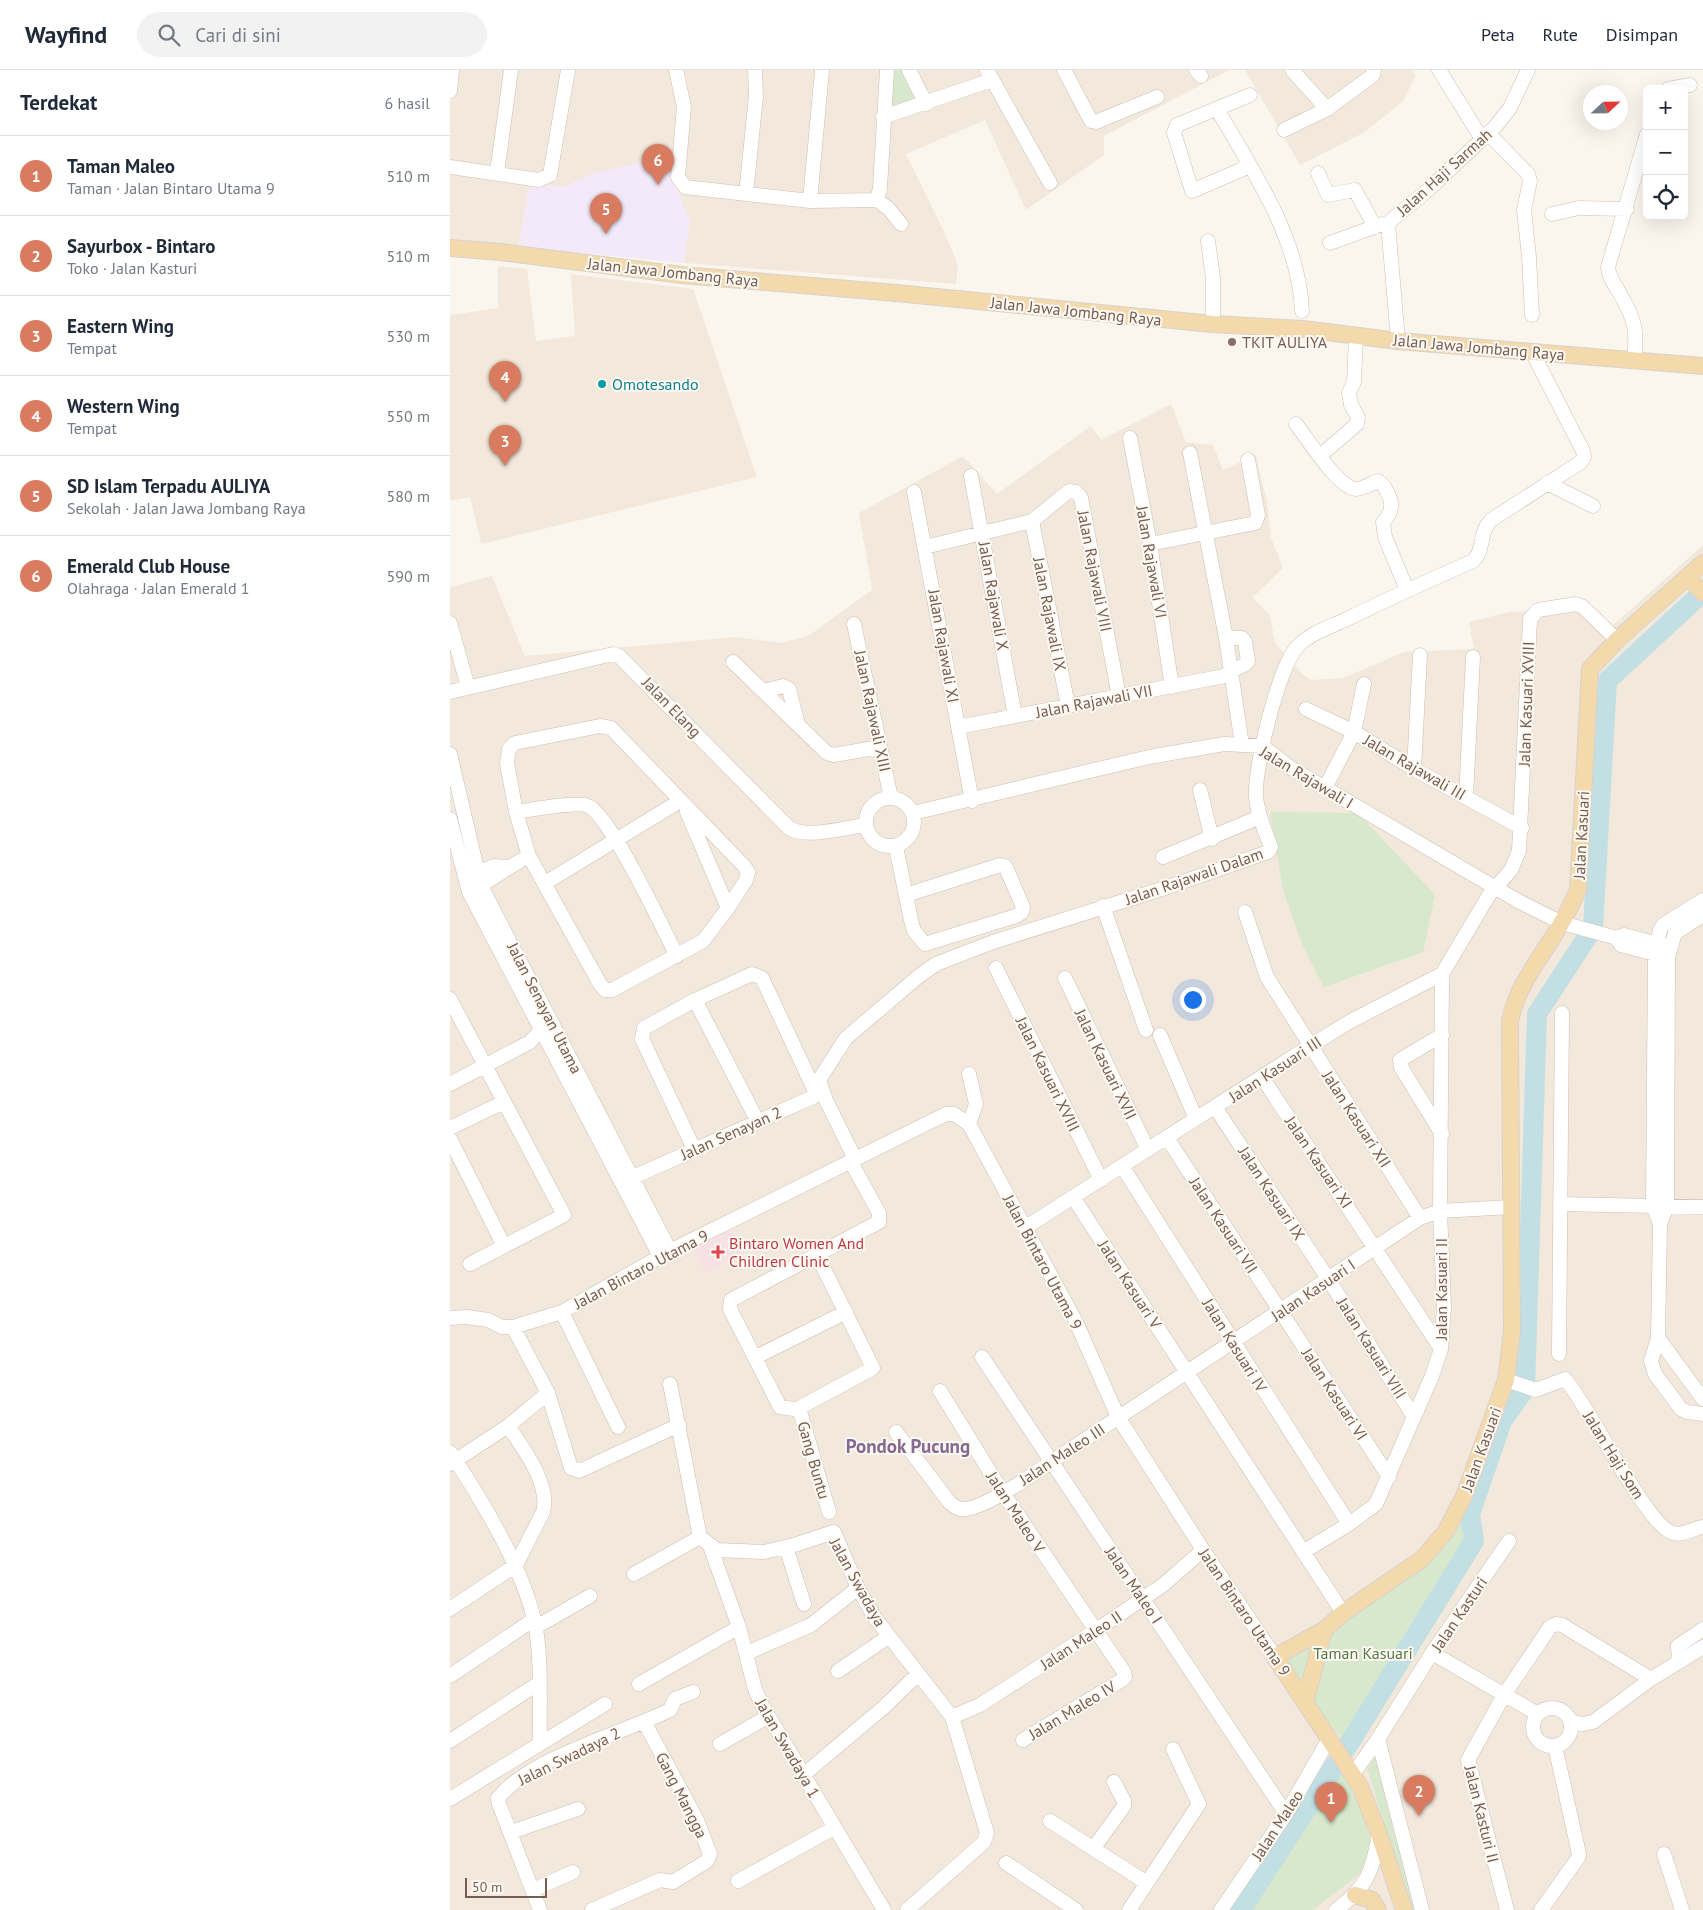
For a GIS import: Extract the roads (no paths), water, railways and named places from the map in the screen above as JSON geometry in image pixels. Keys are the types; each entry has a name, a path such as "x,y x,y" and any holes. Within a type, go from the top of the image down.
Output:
{"main road":[{"name":"Jalan Jawa Jombang Raya","path":"450,248 500,252 682,275 896,293 1213,324 1303,329 1398,341 1703,366"},
{"name":"Jalan Kasuari","path":"1275,1657 1324,1630 1343,1613 1422,1559 1446,1531 1518,1384 1512,1331 1510,1021 1514,1000 1527,975 1562,922 1578,890 1588,678 1593,664 1617,640 1695,585 1703,563"},
{"path":"1305,1703 1324,1630"},
{"name":"Jalan Bintaro Utama 9","path":"1275,1657 1350,1769 1367,1798 1402,1905"},
{"path":"1355,1896 1372,1900 1378,1909 1386,1900 1402,1905"}],"street":[{"path":"450,91 452,70"},
{"path":"497,173 511,70"},
{"path":"450,167 539,180 550,175 568,70"},
{"path":"676,70 684,107 678,177 680,184 694,189 810,201 877,200 901,224"},
{"path":"746,194 756,96 755,70"},
{"path":"810,201 822,70"},
{"path":"877,200 880,188 887,70"},
{"path":"909,70 926,104"},
{"path":"1064,70 1092,121 1096,122 1157,97"},
{"path":"1292,70 1327,109"},
{"path":"1284,130 1327,109 1373,75 1374,70"},
{"path":"1439,70 1485,136 1528,174 1530,181 1524,210 1530,257 1532,315"},
{"name":"Jalan Haji Sarmah","path":"1398,341 1381,225 1429,189 1485,136 1510,108 1528,70"},
{"path":"883,117 926,104 990,75 1050,183"},
{"path":"1250,95 1177,125 1174,128 1192,192 1250,166"},
{"path":"1217,109 1250,166 1286,238 1293,257 1295,290 1302,311 1303,329"},
{"path":"1634,359 1637,332 1633,320 1611,279 1608,267 1627,209 1643,149"},
{"path":"1318,173 1328,195 1355,190 1381,225 1330,243"},
{"path":"1552,214 1579,208 1627,209"},
{"path":"1208,241 1213,278 1213,324"},
{"path":"1320,455 1357,424 1358,417 1351,405 1349,393 1354,382 1356,336"},
{"name":"Jalan Rajawali Dalam","path":"853,1160 819,1080 846,1038 911,982 936,964 993,942 1263,856 1271,847 1260,816 1256,798 1256,782 1262,746 1288,658 1298,645 1310,637 1407,590 1473,561 1480,552 1483,530 1491,520 1581,462 1584,457 1583,451 1532,352"},
{"path":"1296,424 1347,486 1358,489 1378,481 1382,483 1392,506 1390,514 1383,522 1385,537 1407,590"},
{"name":"Jalan Rajawali VI","path":"1130,438 1150,544 1172,687"},
{"path":"1190,453 1226,638 1242,745"},
{"path":"1150,544 1255,523 1258,520 1248,460"},
{"name":"Jalan Rajawali X","path":"971,476 1016,716"},
{"path":"1547,483 1593,506"},
{"name":"Jalan Rajawali VIII","path":"925,547 1032,521 1069,491 1076,492 1081,498 1119,696"},
{"name":"Jalan Rajawali XI","path":"914,492 972,801"},
{"name":"Jalan Rajawali IX","path":"1032,521 1068,706"},
{"name":"Jalan Kasuari XVIII","path":"1494,887 1511,870 1517,857 1522,828 1530,619 1538,610 1576,604 1583,607 1617,640"},
{"path":"450,623 468,687"},
{"name":"Jalan Rajawali XIII","path":"854,624 891,798"},
{"name":"Jalan Elang","path":"450,692 613,654 619,656 796,833 865,825"},
{"path":"1414,769 1420,655"},
{"path":"1466,796 1473,657"},
{"path":"733,662 765,691 798,726 830,754 880,747"},
{"name":"Jalan Rajawali VII","path":"958,727 1172,687 1231,673"},
{"path":"1325,788 1354,732 1364,684"},
{"path":"765,691 783,686 789,688 798,726"},
{"name":"Jalan Rajawali III","path":"1306,709 1354,732 1414,769 1522,828"},
{"path":"600,726 611,728 682,803 748,872 746,880 703,941 612,990 605,990 528,856 516,812 507,763 509,749 515,742 600,726"},
{"name":"Jalan Rajawali I","path":"913,813 972,801 1149,757 1224,744 1262,746 1291,768 1325,788 1494,887 1562,922 1616,938 1621,945 1662,950"},
{"name":"Jalan Senayan Utama","path":"450,754 473,882 665,1254"},
{"path":"1200,790 1212,838"},
{"path":"891,798 904,802 913,813 914,827 908,839 896,847 882,846 871,838 865,825 868,811 877,801 891,798"},
{"path":"545,883 682,803"},
{"path":"682,803 728,908"},
{"path":"516,812 587,805 592,808 617,840 677,956"},
{"path":"1163,857 1212,838 1260,816"},
{"name":"Jalan Senayan Utama","path":"450,819 473,882 545,1035 629,1182"},
{"path":"896,847 906,895 914,931 925,944 1016,916 1022,912 1023,907 1007,870 1000,865 906,895"},
{"path":"473,882 494,866 507,867 528,856"},
{"path":"1442,974 1494,887"},
{"path":"1660,1224 1653,1205 1663,925 1703,900"},
{"path":"1103,906 1146,1030"},
{"name":"Jalan Kasuari XII","path":"1245,912 1268,977 1420,1218"},
{"path":"1703,915 1678,930 1662,950 1667,1206 1660,1224 1658,1338 1651,1361 1655,1374 1680,1409 1703,1414"},
{"name":"Jalan Kasuari XVIII","path":"996,968 1101,1180"},
{"name":"Jalan Senayan 2","path":"629,1182 694,1149 813,1097 816,1091 762,978 752,974 695,1000"},
{"name":"Jalan Kasuari II","path":"1303,1552 1350,1524 1376,1504 1441,1349 1444,1307 1440,1211 1442,974"},
{"name":"Jalan Kasuari III","path":"1026,1227 1310,1046 1442,974"},
{"name":"Jalan Kasuari XVII","path":"1064,978 1148,1150"},
{"path":"450,999 564,1215 470,1264"},
{"path":"694,1149 642,1038 644,1028 695,1000 757,1120"},
{"path":"1559,1354 1562,1013"},
{"path":"450,1084 545,1035"},
{"path":"1160,1035 1196,1119"},
{"path":"1442,1036 1400,1060 1401,1067 1442,1134"},
{"path":"969,1124 976,1104 970,1074"},
{"name":"Jalan Kasuari XI","path":"1262,1076 1376,1247 1441,1349"},
{"path":"450,1128 504,1102"},
{"path":"954,1114 976,1104"},
{"name":"Jalan Kasuari IX","path":"1216,1107 1329,1280"},
{"name":"Jalan Bintaro Utama 9","path":"513,1327 562,1312 665,1254 946,1114 954,1114 969,1124 1026,1227 1076,1322 1118,1416 1203,1550 1275,1657"},
{"name":"Jalan Kasuari VII","path":"1167,1138 1280,1311"},
{"path":"450,1139 504,1246"},
{"path":"818,1255 873,1368 799,1408 785,1409 777,1404 756,1357 730,1309 731,1300 879,1222 878,1214 853,1160"},
{"name":"Jalan Kasuari IV","path":"1122,1166 1350,1524"},
{"name":"Jalan Kasuari V","path":"1073,1197 1187,1372"},
{"path":"1560,1204 1703,1207"},
{"path":"1440,1211 1511,1207"},
{"name":"Jalan Kasuari I","path":"1118,1416 1329,1280 1420,1218 1440,1211"},
{"name":"Jalan Kasuari VIII","path":"1329,1280 1414,1417"},
{"name":"Jalan Kasuari VI","path":"1280,1311 1389,1476"},
{"path":"562,1312 618,1427"},
{"path":"756,1357 846,1312"},
{"path":"450,1318 467,1316 488,1320 502,1327 513,1327 548,1393 568,1461 572,1468 579,1471 679,1425"},
{"path":"1658,1338 1703,1399"},
{"name":"Jalan Maleo I","path":"982,1357 1286,1814"},
{"path":"1187,1372 1343,1613"},
{"name":"Jalan Haji Som","path":"1518,1384 1536,1390 1565,1379 1644,1502 1666,1530 1674,1534 1703,1527"},
{"path":"634,1574 705,1541 670,1384"},
{"name":"Jalan Maleo V","path":"940,1391 1003,1493 1095,1631"},
{"path":"540,1742 539,1684 534,1624 516,1565 452,1459 508,1426 548,1393"},
{"name":"Gang Buntu","path":"799,1408 829,1512"},
{"name":"Jalan Maleo III","path":"896,1432 950,1503 958,1509 970,1508 1003,1493 1118,1416"},
{"path":"450,1609 516,1565 543,1512 546,1496 542,1482 508,1426"},
{"name":"Jalan Swadaya","path":"705,1541 717,1550 764,1552 834,1532 858,1588 888,1637 952,1717 987,1832 984,1842 906,1910"},
{"name":"Jalan Swadaya 1","path":"705,1541 739,1627 755,1689 768,1717 884,1910"},
{"name":"Jalan Kasturi","path":"1350,1769 1378,1739 1432,1653 1509,1541"},
{"path":"786,1547 804,1604"},
{"name":"Jalan Maleo II","path":"952,1717 980,1705 1095,1631 1143,1599 1203,1550"},
{"path":"747,1653 810,1625 858,1588"},
{"path":"450,1676 534,1624 590,1596"},
{"name":"Jalan Kasturi II","path":"1507,1910 1468,1760 1504,1695 1550,1627 1556,1624 1562,1625 1651,1679"},
{"path":"639,1684 739,1627"},
{"path":"1679,1661 1679,1644 1703,1629"},
{"name":"Jalan Maleo IV","path":"1023,1740 1125,1677 1095,1631"},
{"path":"838,1672 888,1637"},
{"path":"1571,1722 1583,1724 1592,1722 1612,1710 1651,1679 1703,1646"},
{"path":"1432,1653 1538,1714"},
{"path":"802,1776 884,1707 918,1674"},
{"path":"450,1741 539,1684"},
{"name":"Jalan Swadaya 2","path":"540,1910 498,1798 519,1777 554,1760 642,1724 670,1710 675,1699 693,1692"},
{"path":"450,1799 540,1742 605,1704"},
{"path":"1547,1708 1557,1708 1566,1713 1571,1722 1568,1738 1555,1746 1542,1743 1534,1733 1533,1726 1538,1714 1547,1708"},
{"path":"720,1744 768,1717"},
{"name":"Gang Mangga","path":"592,1910 660,1880 673,1882 707,1861 710,1854 697,1820 647,1727 642,1724"},
{"path":"1378,1739 1422,1910"},
{"name":"Jalan Maleo","path":"1221,1910 1286,1814 1331,1741"},
{"path":"1541,1910 1579,1854 1555,1746"},
{"path":"1129,1910 1198,1804 1174,1749"},
{"path":"1094,1849 1122,1810 1124,1801 1114,1782"},
{"path":"511,1832 578,1809"},
{"path":"1050,1821 1147,1883"},
{"path":"738,1881 834,1828"},
{"path":"1336,1910 1355,1896 1370,1872 1379,1834"},
{"path":"1664,1854 1682,1910"},
{"path":"1006,1863 1076,1910"},
{"path":"533,1890 573,1872"}],"waterway":[{"path":"1241,1910 1352,1739 1474,1541 1470,1514 1502,1421 1525,1389 1537,1014 1593,928 1607,681 1703,592"}],"place":[{"name":"Emerald Club House","path":"658,185"},
{"name":"SD Islam Terpadu AULIYA","path":"606,234"},
{"name":"TKIT AULIYA","path":"1232,342"},
{"name":"Omotesando","path":"602,384"},
{"name":"Western Wing","path":"505,402"},
{"name":"Eastern Wing","path":"505,466"},
{"name":"Bintaro Women And Children Clinic","path":"718,1252"},
{"name":"Sayurbox - Bintaro","path":"1419,1816"},
{"name":"Taman Maleo","path":"1331,1823"}],"district":[{"name":"Pondok Pucung","path":"908,1446"}],"park label":[{"name":"Taman Kasuari","path":"1363,1653"}]}
